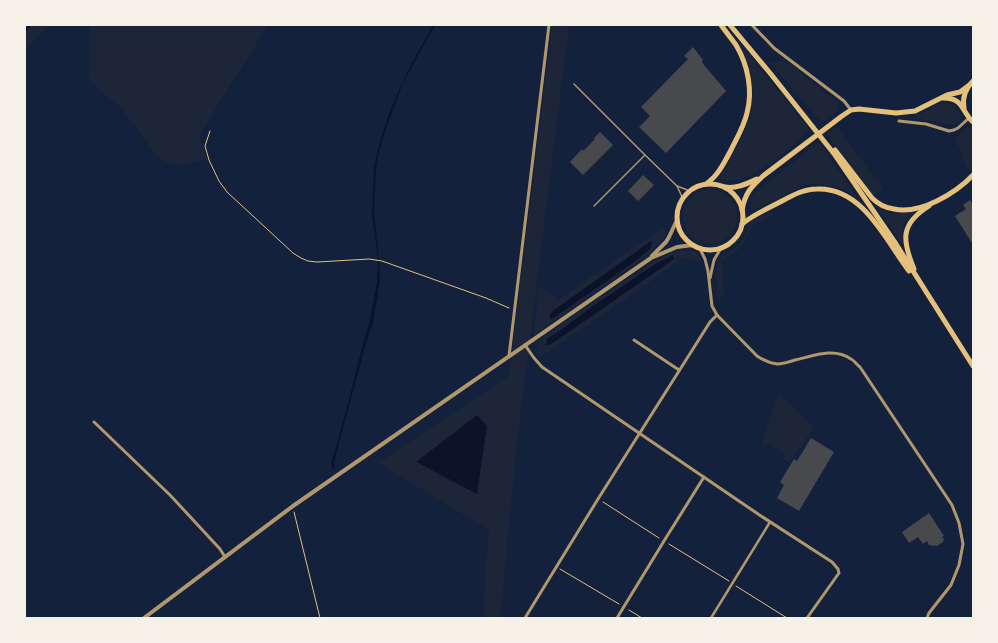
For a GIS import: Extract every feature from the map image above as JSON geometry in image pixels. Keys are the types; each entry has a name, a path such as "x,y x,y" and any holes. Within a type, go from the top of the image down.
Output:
{"main road":[{"path":"721,25 736,46 745,64 750,83 750,99 741,131 719,171 713,180 690,191 683,199 678,210 677,220 685,239 700,248 710,250 721,248 731,243 738,234 742,224 742,210 738,200 731,192 722,186"},
{"path":"730,25 835,155 896,244 973,366"},
{"path":"742,210 743,202 751,186 842,116 852,110 866,109 896,113 915,112 940,98 960,92 973,81"},
{"path":"964,109 964,93 968,86"},
{"path":"940,98 949,98 959,102 971,120"},
{"path":"791,100 840,155 872,198 885,207 894,210 917,208 946,196 966,182 973,175"},
{"path":"706,184 714,184 732,188 763,176"},
{"path":"742,224 752,216 807,190 827,190 843,195 857,203 866,212 881,230 903,263 930,298"},
{"path":"930,298 911,261 907,249 906,237 907,227 913,218 938,200"}],"street":[{"path":"509,356 549,25"},
{"path":"752,25 774,48 844,101 852,110"},
{"path":"899,121 926,124 949,131 954,130 971,120"},
{"path":"651,258 666,242 677,220"},
{"path":"144,618 292,506 651,258 677,247 693,245"},
{"path":"700,248 708,271 712,306 717,315 757,356 762,360 778,364 830,352 842,354 852,359 860,368 952,505 959,523 963,544 959,565 951,585 929,613 927,618"},
{"path":"709,279 714,260 721,248"},
{"path":"525,618 679,370 710,322 717,315"},
{"path":"634,340 679,370"},
{"path":"525,345 542,367 770,522 832,562 838,569 839,573 837,578 807,618"},
{"path":"94,422 170,495 226,557"},
{"path":"617,618 704,477"},
{"path":"711,618 770,522"}],"lane":[{"path":"574,84 677,186 683,199"},
{"path":"594,206 645,155"},
{"path":"677,186 690,191"}],"path":[{"path":"210,131 205,146 209,160 219,181 227,192 293,254 308,261 317,262 369,259 382,261 486,298 515,311"},
{"path":"598,499 787,618"},
{"path":"292,506 320,618"},
{"path":"556,566 642,618"}],"shaded area":[{"path":"25,25 49,25 25,50"},
{"path":"90,25 268,25 199,135 208,159 180,165 168,163 158,157 121,108 89,80"},
{"path":"433,25 436,25 403,83 378,155 374,210 380,281 373,323 366,343 334,462 335,470 333,470 331,464 370,320 377,282 378,259 372,215 374,168 378,149 383,130 397,94"},
{"path":"552,25 569,25 517,441 500,618 484,618 484,594 489,530 378,463 509,376"},
{"path":"746,51 810,130 776,160 756,172 736,180 725,180 721,179 722,173 738,146 751,115 753,93 751,73 743,52"},
{"path":"784,60 838,103 837,112 822,123 770,63"},
{"path":"941,103 949,103 955,106 959,112 960,120 954,125 913,118"},
{"path":"836,126 883,188 873,195 827,134"},
{"path":"965,128 973,129 973,167 970,171 965,165 960,149 955,140"},
{"path":"819,142 861,203 842,188 820,184 805,184 752,211 749,204 753,194"},
{"path":"710,190 720,192 729,198 735,207 737,217 735,227 729,236 720,242 710,244 700,242 691,236 685,227 683,217 685,207 691,198 700,192"},
{"path":"876,206 892,213 908,212 910,215 902,230 904,247"},
{"path":"771,212 773,215 755,224 739,249 722,261 724,296 718,300 716,273 719,257 735,248 743,239 748,225 754,219"},
{"path":"664,227 666,235 650,253 534,335 539,286 558,300"},
{"path":"651,241 652,243 650,249 633,263 552,319 549,318 550,314 554,310"},
{"path":"691,250 699,255 702,262 683,258 541,357 536,353 538,345 543,337 653,262 676,251"},
{"path":"673,255 674,259 551,344 545,345 548,338 593,306 655,264"},
{"path":"779,393 814,428 789,463 783,459 786,454 767,443 765,447 761,444"},
{"path":"477,415 487,426 477,494 416,462"}],"building":[{"path":"693,47 703,60 702,62 704,65 726,91 666,153 639,127 650,116 641,107 688,59 684,56"},
{"path":"600,132 613,145 583,175 570,162 582,149 583,151 595,139 594,138"},
{"path":"643,175 654,185 638,201 628,191"},
{"path":"970,200 973,205 972,243 955,216 966,209 963,205"},
{"path":"811,438 834,452 799,511 777,498 784,485 780,482 794,459 797,461"},
{"path":"929,513 944,536 942,537 944,539 943,542 937,546 929,545 927,541 923,544 918,537 909,543 902,532"}],"waterway":[{"path":"25,31 30,25"}]}
